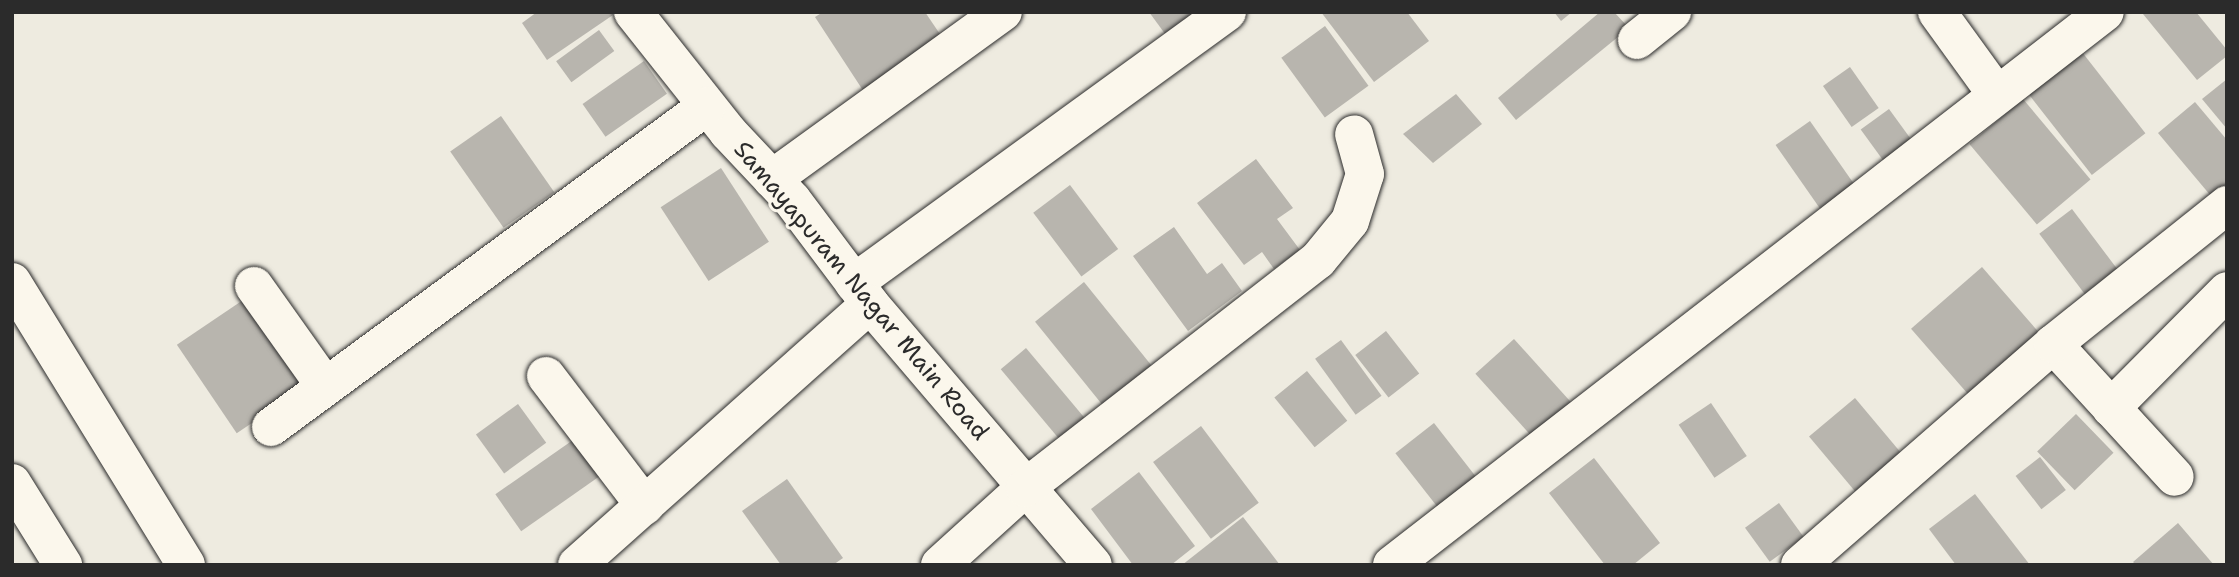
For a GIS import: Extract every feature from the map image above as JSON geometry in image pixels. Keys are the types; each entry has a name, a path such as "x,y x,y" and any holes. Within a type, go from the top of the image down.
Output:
{"main road":[{"name":"Samayapuram Nagar Main Road","path":"634,12 707,106 792,200 862,294 1093,565"},
{"path":"772,179 1003,12"},
{"path":"578,565 645,506 862,294 1227,12"},
{"path":"1637,40 1672,12"},
{"path":"1937,12 1997,94"},
{"path":"1392,565 2105,12"},
{"path":"271,427 707,106"},
{"path":"940,565 1025,488 1318,260 1350,221 1365,174 1354,134"},
{"path":"1800,565 2053,344 2227,205"},
{"path":"12,282 186,565"},
{"path":"254,286 325,386"},
{"path":"2111,408 2227,291"},
{"path":"2053,344 2175,477"},
{"path":"546,376 645,506"},
{"path":"12,483 63,565"}],"building":[{"path":"537,12 611,12 613,15 547,60 522,23"},
{"path":"823,12 925,12 946,43 866,95 815,17"},
{"path":"1149,12 1189,12 1199,26 1171,42"},
{"path":"1321,12 1407,12 1429,41 1374,82"},
{"path":"1554,12 1572,12 1561,21"},
{"path":"1600,12 1614,12 1629,28 1516,120 1498,98"},
{"path":"2196,12 2227,50 2227,56 2197,80 2143,14"},
{"path":"1325,26 1368,86 1325,118 1281,58"},
{"path":"599,30 614,51 571,82 556,61"},
{"path":"2082,52 2145,133 2092,175 2028,94"},
{"path":"644,61 667,94 606,137 583,104"},
{"path":"1850,67 1879,108 1852,127 1823,86"},
{"path":"2227,79 2227,129 2202,99"},
{"path":"1456,94 1482,124 1433,163 1403,134"},
{"path":"2023,99 2090,179 2037,224 1969,144"},
{"path":"2195,102 2227,140 2227,193 2216,202 2158,133"},
{"path":"1889,109 1912,141 1884,161 1861,130"},
{"path":"501,116 554,192 504,228 450,152"},
{"path":"1810,121 1859,191 1824,215 1776,145"},
{"path":"1256,159 1293,208 1277,219 1300,250 1274,269 1262,252 1244,265 1197,203"},
{"path":"721,168 769,242 709,281 661,207"},
{"path":"1070,185 1118,249 1081,277 1033,213"},
{"path":"2072,209 2119,271 2086,296 2039,234"},
{"path":"1174,227 1207,274 1222,263 1242,291 1188,331 1133,256"},
{"path":"1982,267 2045,339 1974,401 1911,329"},
{"path":"1084,282 1151,365 1102,405 1035,322"},
{"path":"249,296 309,385 237,433 177,345"},
{"path":"1386,331 1419,374 1389,398 1355,355"},
{"path":"1514,339 1578,410 1540,445 1475,374"},
{"path":"1341,340 1382,396 1356,415 1315,359"},
{"path":"1026,348 1093,428 1068,449 1001,369"},
{"path":"1307,371 1347,421 1315,447 1274,397"},
{"path":"1855,398 1906,459 1860,497 1809,437"},
{"path":"1711,403 1747,456 1714,478 1679,425"},
{"path":"518,404 546,443 504,473 476,435"},
{"path":"2076,414 2114,453 2075,490 2037,452"},
{"path":"1434,423 1477,478 1438,508 1395,453"},
{"path":"1201,426 1259,503 1211,539 1153,462"},
{"path":"583,433 609,470 521,531 495,494"},
{"path":"2040,457 2066,490 2041,509 2016,476"},
{"path":"1594,458 1660,543 1633,565 1605,565 1549,493"},
{"path":"1139,472 1195,546 1171,565 1133,565 1091,509"},
{"path":"787,479 843,558 833,565 781,565 742,511"},
{"path":"1975,494 2030,565 1956,565 1929,529"},
{"path":"1779,503 1804,537 1770,562 1745,528"},
{"path":"1243,517 1280,565 1182,565"},
{"path":"2178,523 2214,565 2136,565 2133,562"}]}
